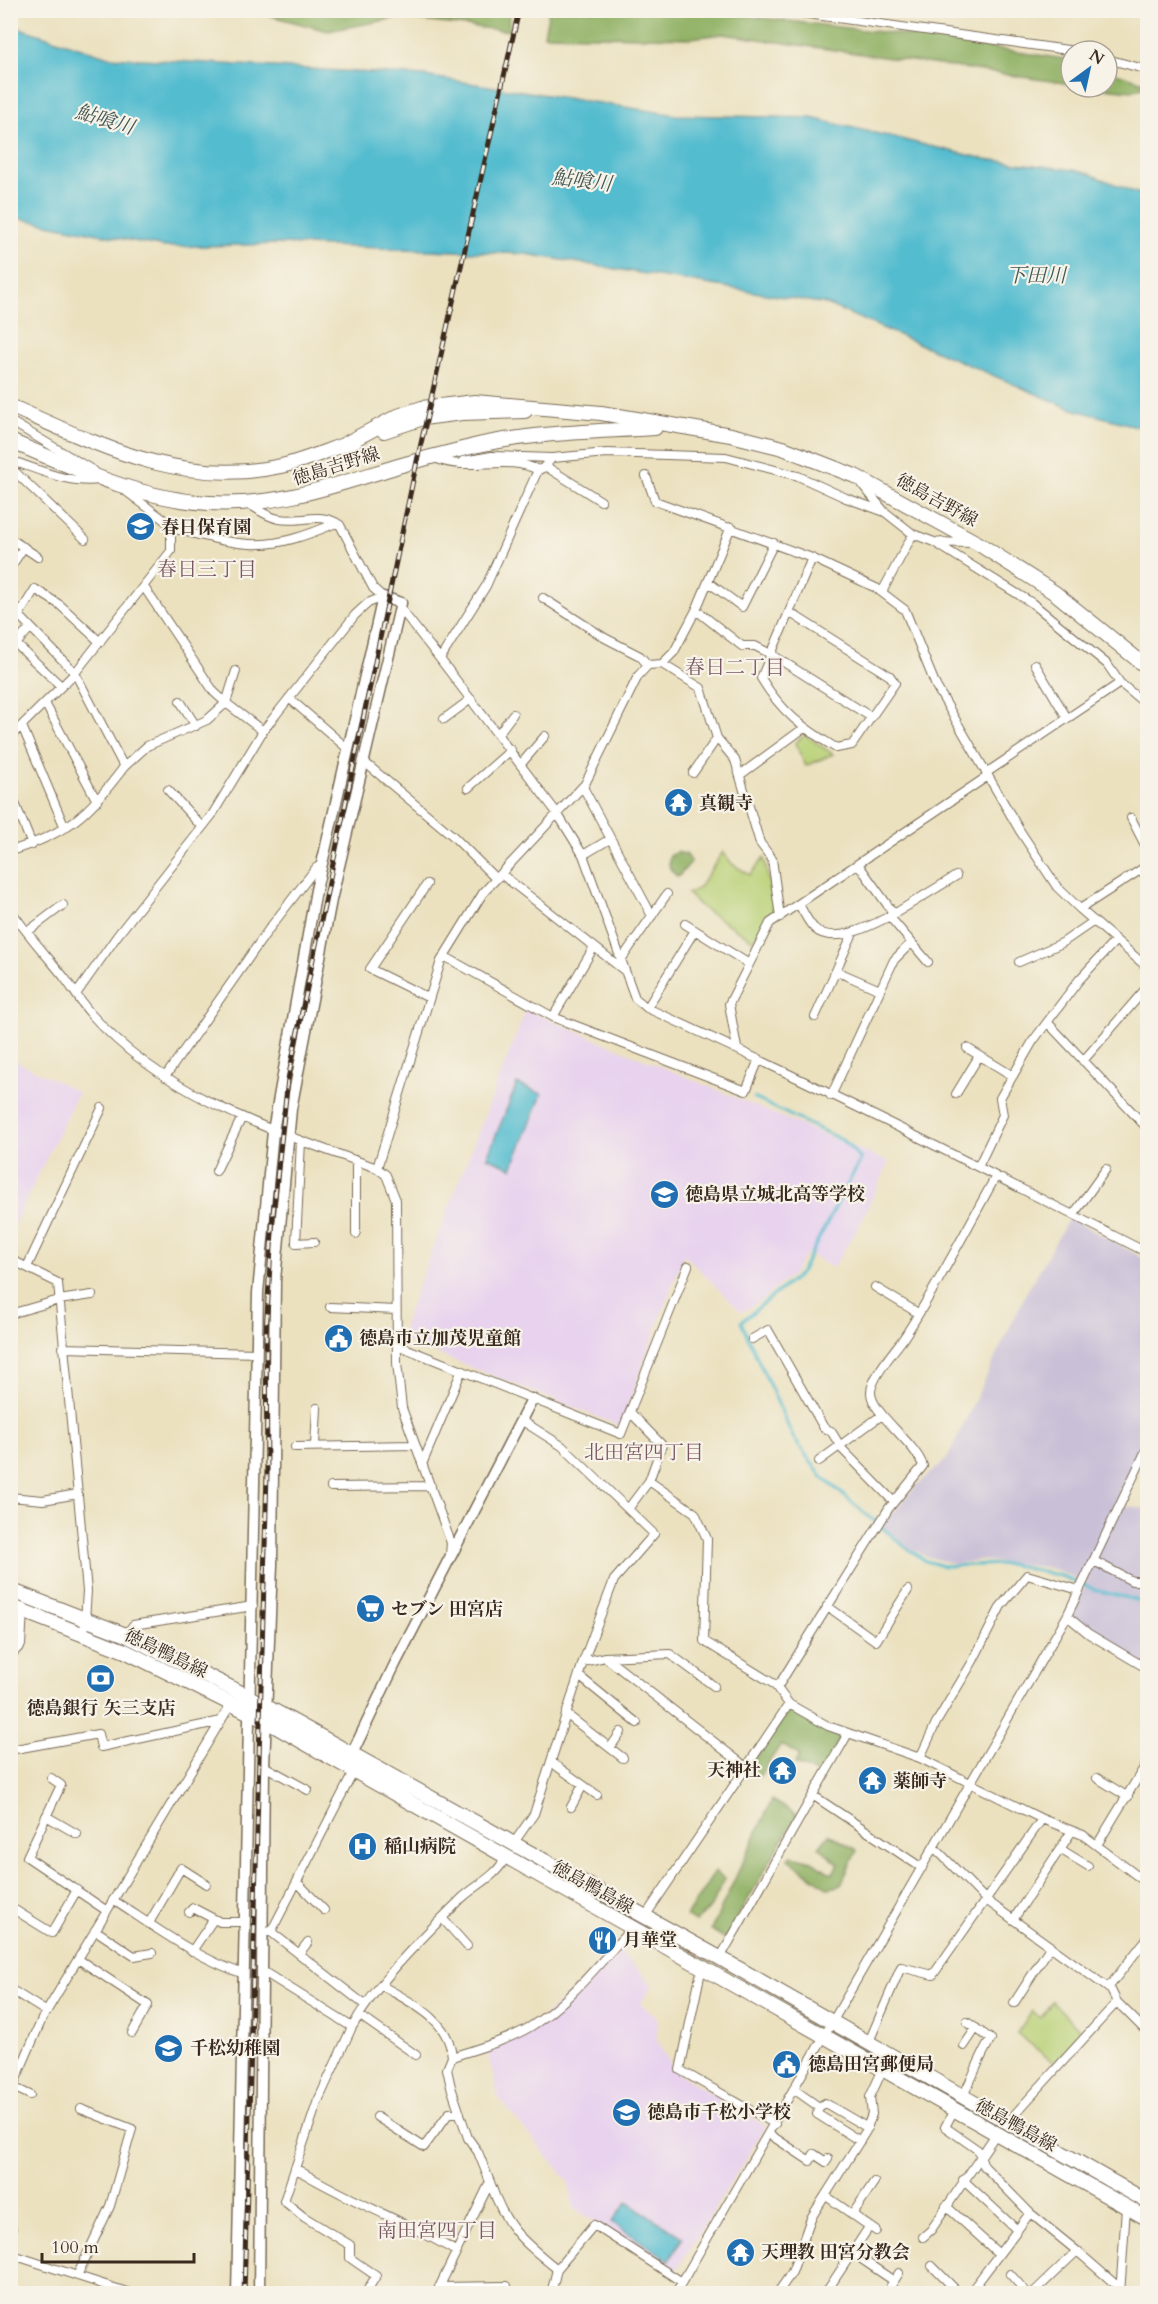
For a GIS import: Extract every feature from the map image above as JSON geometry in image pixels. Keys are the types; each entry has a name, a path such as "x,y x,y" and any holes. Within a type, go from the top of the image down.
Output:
{"main road":[{"name":"徳島吉野線","path":"10,406 118,452 180,469 230,472 261,469 310,458 347,443 398,416 422,408 475,402 501,402 543,410 601,413 783,448 855,476 979,544 1055,593 1148,668"},
{"name":"徳島吉野線","path":"10,441 121,487 174,499 209,503 248,503 313,493 433,457 516,439 678,426"},
{"name":"徳島鴨島線","path":"10,1590 126,1635 249,1697 350,1765 506,1858 1148,2219"},
{"name":"徳島鴨島線","path":"17,1608 134,1656 513,1844 1148,2202"}],"street":[{"path":"779,10 1059,49"},
{"path":"1119,63 1148,70"},
{"path":"10,421 76,459 103,480"},
{"path":"457,464 469,459 492,456 552,458 607,453 726,457 798,476 846,498 885,512"},
{"path":"433,457 442,462 457,464 515,464 542,468 601,501"},
{"path":"440,659 486,585 542,468 552,458"},
{"path":"10,460 59,477 85,482 103,480"},
{"path":"10,467 86,539"},
{"path":"646,476 655,501 812,558 882,592 905,610 936,686 987,775 1057,886 1080,909 1147,965"},
{"path":"855,476 885,512 913,534 934,542 1032,603 1107,664 1120,683 1148,706"},
{"path":"10,737 75,673 172,549 173,529 121,487"},
{"path":"248,503 270,517 282,520 322,517 336,523 373,588 383,597 400,605 557,813 583,855 598,889 635,998 647,1008 737,1048 1148,1253"},
{"path":"179,530 234,544 274,544 303,537 336,523"},
{"path":"662,664 674,652 696,610 731,527"},
{"path":"882,592 913,534"},
{"path":"14,541 38,557"},
{"path":"934,542 979,544"},
{"path":"708,582 742,607 774,543"},
{"path":"10,568 24,547"},
{"path":"789,612 890,676 895,683 852,746 836,748 804,728 775,702 761,678 771,654 812,558"},
{"path":"144,587 214,692 263,731"},
{"path":"19,615 35,589 60,605 100,642"},
{"path":"77,993 117,936 202,827 263,731 355,615 368,603 383,597"},
{"path":"237,2294 258,1293 273,1131 321,865 383,597"},
{"path":"543,598 605,638 640,656 648,665"},
{"path":"259,2294 264,1972 267,1932 264,1766 272,1565 275,1280 291,1109 331,900 400,605"},
{"path":"10,606 75,673 124,767"},
{"path":"696,610 742,646 755,646 771,654 871,717"},
{"path":"30,628 16,644 61,686"},
{"path":"377,1168 444,956 483,893 583,787 638,676 648,665 662,664 701,688 717,738 735,760 760,843 772,860 780,917"},
{"path":"1035,664 1067,718"},
{"path":"10,851 43,842 66,828 97,801 124,767 147,746 207,720 226,703 236,671"},
{"path":"737,1048 729,1004 770,923 1120,683"},
{"path":"289,698 348,749"},
{"path":"444,719 471,699"},
{"path":"180,701 196,726"},
{"path":"45,702 97,801"},
{"path":"498,734 513,714"},
{"path":"22,726 66,828"},
{"path":"740,775 804,728"},
{"path":"520,764 545,736"},
{"path":"693,773 717,738"},
{"path":"468,788 510,750"},
{"path":"363,762 446,829 498,876 625,971"},
{"path":"583,787 652,916"},
{"path":"168,790 202,827"},
{"path":"10,791 32,844"},
{"path":"1131,818 1148,851"},
{"path":"583,855 610,839"},
{"path":"858,864 891,915 928,962"},
{"path":"165,1077 269,929 316,868 321,865"},
{"path":"1080,909 1148,866"},
{"path":"799,904 813,928 824,935 853,933 891,915 956,876"},
{"path":"427,884 370,969 429,998"},
{"path":"621,960 667,894"},
{"path":"27,932 63,905"},
{"path":"10,909 77,993 90,1013 123,1045 165,1077 195,1095 273,1131 377,1168 386,1175 396,1200 397,1345 402,1407 451,1543 450,1558"},
{"path":"1019,962 1062,943 1094,921"},
{"path":"685,924 749,964"},
{"path":"647,1008 695,930"},
{"path":"815,1017 853,933"},
{"path":"978,1167 1003,1115 1000,1098 1033,1041 1079,980 1116,940"},
{"path":"831,1096 894,960 911,943"},
{"path":"553,1017 594,947"},
{"path":"444,956 553,1017 746,1091 759,1059"},
{"path":"836,971 880,990"},
{"path":"1083,1062 1148,986"},
{"path":"1048,1023 1148,1129"},
{"path":"967,1048 1013,1076"},
{"path":"956,1094 979,1056"},
{"path":"27,1267 102,1108"},
{"path":"216,1171 242,1117"},
{"path":"301,1141 296,1243 314,1242"},
{"path":"356,1160 356,1234"},
{"path":"1073,1215 1106,1169"},
{"path":"777,1688 894,1502 923,1466 919,1455 882,1415 870,1395 872,1384 918,1312 996,1176"},
{"path":"10,1260 58,1284 87,1591 84,1635"},
{"path":"397,1345 621,1434 688,1266"},
{"path":"875,1287 918,1312"},
{"path":"10,1314 59,1300 92,1295"},
{"path":"330,1307 396,1310"},
{"path":"752,1339 768,1330 824,1428 831,1431 841,1447 894,1502"},
{"path":"63,1348 257,1353"},
{"path":"423,1462 462,1370"},
{"path":"267,1932 297,1882 350,1765 450,1558 532,1399"},
{"path":"315,1446 317,1408"},
{"path":"628,1509 649,1481 662,1445 630,1412"},
{"path":"819,1461 882,1415"},
{"path":"513,1844 534,1814 583,1662 614,1580 654,1534 562,1446 521,1420"},
{"path":"295,1447 416,1445"},
{"path":"675,2294 1067,1616 1148,1446"},
{"path":"649,1481 695,1513 707,1539 704,1641 777,1688 789,1704 828,1726 920,1758 1042,1819 1072,1830 1097,1845 1148,1884"},
{"path":"331,1486 431,1486"},
{"path":"10,1497 43,1500 78,1494"},
{"path":"1094,1562 1132,1581 1148,1581"},
{"path":"920,1758 936,1723 973,1661 1001,1606 1027,1575 1078,1590"},
{"path":"827,1606 876,1641 908,1590"},
{"path":"126,1635 132,1625 253,1605"},
{"path":"10,1656 21,1645 17,1608"},
{"path":"1067,1616 1107,1646 1148,1669"},
{"path":"583,1662 605,1658 670,1654 714,1686"},
{"path":"605,1658 746,1767"},
{"path":"579,1676 637,1724"},
{"path":"30,2095 13,2091 30,2046 47,2012 231,1704"},
{"path":"644,1918 789,1704"},
{"path":"566,1714 623,1758"},
{"path":"10,1750 98,1734 101,1747 221,1721"},
{"path":"720,1959 846,1737 843,1731"},
{"path":"610,1748 621,1732"},
{"path":"1097,1845 1148,1761"},
{"path":"551,1762 597,1795"},
{"path":"264,1766 308,1790"},
{"path":"51,1778 61,1785 27,1857 107,1911"},
{"path":"1097,1778 1128,1797"},
{"path":"571,1807 583,1785"},
{"path":"814,1796 922,1868"},
{"path":"46,1816 77,1834"},
{"path":"868,2044 901,1967 933,1975 1042,1819"},
{"path":"1013,1920 1072,1830"},
{"path":"934,1847 986,1900 1108,1988 1117,2002 1148,2033"},
{"path":"1060,1849 1088,1866"},
{"path":"365,2294 376,2276 350,2258 350,2244 304,2217 284,2200 317,2103 352,2027 365,2005 442,1918 470,1891 501,1868 506,1858"},
{"path":"149,1923 181,1868 206,1884"},
{"path":"297,1882 324,1910"},
{"path":"10,1907 52,1933 77,1890"},
{"path":"113,1900 192,1951 220,1966 244,1974"},
{"path":"189,1912 193,1908 213,1920 245,1922"},
{"path":"442,1918 467,1946"},
{"path":"192,1951 213,1920"},
{"path":"452,2057 506,2039 532,2026 557,2005 631,1929"},
{"path":"95,1930 134,1956 152,1953"},
{"path":"267,1932 365,2005"},
{"path":"1108,1988 1148,1937"},
{"path":"299,1954 308,1942"},
{"path":"1014,2003 1050,1947"},
{"path":"78,1959 148,2005 132,2032"},
{"path":"704,1969 700,1976 680,2070 775,2124"},
{"path":"264,1972 352,2027"},
{"path":"381,1985 441,2026 452,2043 452,2057 447,2069 468,2138 478,2152 500,2212 514,2232 556,2269"},
{"path":"10,1989 47,2012"},
{"path":"1009,2125 1015,2114 1117,2002"},
{"path":"359,2015 416,2055"},
{"path":"962,2097 975,2074 977,2061 991,2039 967,2022"},
{"path":"964,2046 976,2028"},
{"path":"777,2293 792,2272 811,2218 868,2128 872,2114 870,2097 883,2069"},
{"path":"795,2090 819,2107"},
{"path":"860,2141 817,2114 819,2107 825,2103 868,2128"},
{"path":"77,2276 110,2206 132,2129 81,2109"},
{"path":"954,2110 945,2127 978,2150 984,2166 1030,2213 1122,2291"},
{"path":"377,2117 424,2147 449,2113 460,2113"},
{"path":"769,2134 810,2161 814,2154 826,2162 828,2159"},
{"path":"923,2237 931,2230 996,2134"},
{"path":"295,2168 361,2206 426,2233 457,2252"},
{"path":"963,2180 1017,2230"},
{"path":"437,2290 490,2182"},
{"path":"852,2215 874,2182"},
{"path":"825,2294 851,2253 873,2229 826,2196"},
{"path":"946,2206 999,2254"},
{"path":"1122,2291 1126,2208"},
{"path":"969,2294 1030,2213"},
{"path":"551,2294 556,2269 594,2225 682,2282"},
{"path":"1010,2274 1030,2294 1077,2251"},
{"path":"851,2253 894,2280"},
{"path":"10,2254 133,2294"},
{"path":"932,2266 960,2294"},
{"path":"437,2290 507,2286 507,2294"}],"shaded area":[{"name":"徳島県立城北高等学校","path":"526,1010 889,1162 859,1226 833,1268 807,1253 793,1274 758,1303 741,1312 684,1254 620,1426 402,1340 405,1319"},
{"path":"14,1060 78,1092 11,1232 10,1061"},
{"path":"1069,1218 1147,1260 1147,1432 1115,1504 1147,1509 1147,1667 1069,1617 1087,1582 1046,1567 980,1560 955,1564 926,1556 908,1547 882,1525 918,1484 947,1459 1026,1293"},
{"name":"徳島市千松小学校","path":"618,1950 653,1985 640,2003 658,2019 656,2039 675,2072 766,2126 676,2271 574,2209 568,2181 499,2099 487,2051 526,2033"}],"green space":[{"path":"549,10 702,11 898,34 1059,58 1059,82 723,34 691,38 544,35"},
{"path":"252,11 509,11 509,31 397,18 328,31"},
{"path":"1119,74 1147,83 1132,91 1119,90"},
{"path":"805,735 833,754 806,766 795,743"},
{"path":"677,852 687,855 691,862 678,877 669,865 670,856"},
{"path":"723,852 732,864 750,875 764,858 776,915 767,919 753,940 702,908 687,893 698,889"},
{"path":"791,1708 840,1737 821,1775 795,1764 799,1755 781,1744 759,1777 747,1769"},
{"path":"772,1800 797,1815 725,1939 711,1930"},
{"path":"829,1834 857,1850 840,1886 828,1888 788,1859 792,1856 812,1861 832,1874 839,1864 819,1847"},
{"path":"715,1872 725,1879 710,1908 695,1922 686,1916"},
{"path":"1052,2001 1082,2032 1054,2063 1017,2033 1032,2011 1041,2018"}],"water":[{"name":"下田川","path":"10,25 109,57 424,76 676,115 811,118 985,159 1082,171 1147,197 1147,429 1072,409 826,304 526,254 280,244 164,247 12,217"},
{"path":"517,1084 542,1094 512,1168 487,1157"},
{"path":"627,2202 683,2237 669,2260 612,2222"}],"waterway":[{"path":"754,1098 844,1141 861,1159 800,1274 741,1322 794,1439 822,1477 904,1546 926,1561 943,1566 1008,1564 1061,1576 1099,1591 1148,1603"}],"railway":[{"path":"244,2294 267,1473 266,1333 273,1214 288,1079 417,461 519,10"}],"place":[{"name":"春日保育園","path":"140,527"},
{"name":"真観寺","path":"678,803"},
{"name":"徳島県立城北高等学校","path":"664,1194"},
{"name":"徳島市立加茂児童館","path":"338,1338"},
{"name":"セブン 田宮店","path":"370,1609"},
{"name":"徳島銀行 矢三支店","path":"101,1679"},
{"name":"天神社","path":"782,1770"},
{"name":"薬師寺","path":"872,1781"},
{"name":"稲山病院","path":"363,1846"},
{"name":"月華堂","path":"602,1940"},
{"name":"千松幼稚園","path":"169,2048"},
{"name":"徳島田宮郵便局","path":"787,2064"},
{"name":"徳島市千松小学校","path":"626,2112"},
{"name":"天理教 田宮分教会","path":"740,2252"}],"district":[{"name":"春日三丁目","path":"207,569"},
{"name":"春日二丁目","path":"735,667"},
{"name":"北田宮四丁目","path":"644,1452"},
{"name":"南田宮四丁目","path":"437,2230"}],"water label":[{"name":"鮎喰川","path":"105,119"},
{"name":"鮎喰川","path":"582,180"}]}
